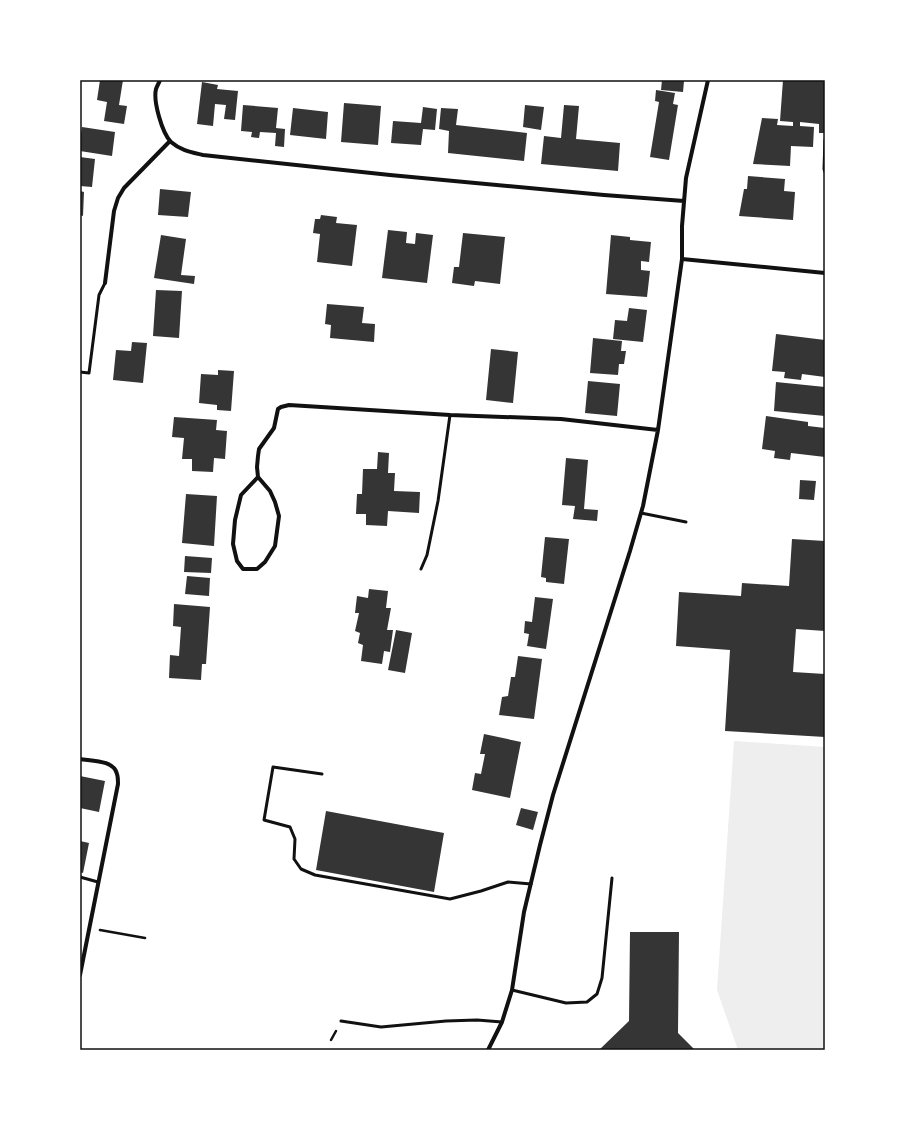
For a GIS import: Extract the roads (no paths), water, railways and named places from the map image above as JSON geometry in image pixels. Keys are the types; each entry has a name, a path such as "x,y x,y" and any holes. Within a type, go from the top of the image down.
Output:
{"street":[{"path":"160,80 156,89 156,106 161,124 170,141 182,150 203,156 398,176 684,201"},
{"path":"488,1050 502,1022 512,990 524,912 553,795 641,513 658,430 682,259 686,178 708,80"},
{"path":"105,283 114,211 118,198 124,188 170,141"},
{"path":"682,259 825,273"},
{"path":"258,477 241,495 235,520 233,544 238,561 243,569 257,568 265,562 274,546 279,516 270,491 258,477 257,467 259,449 274,428 276,414 278,409 281,407 289,405 450,415 561,419 658,430"},
{"path":"80,759 110,764 118,775 118,784 80,975"}],"lane":[{"path":"825,140 825,172"},
{"path":"80,372 89,373 99,295 105,283"},
{"path":"421,569 427,555 438,501 450,415"},
{"path":"641,513 686,522"},
{"path":"322,774 273,767 264,820 290,827 295,839 294,859 300,869 315,875 450,899 508,882 531,884"},
{"path":"80,877 98,882"},
{"path":"512,990 566,1003 587,1002 597,994 602,978 612,878"},
{"path":"341,1022 381,1027 446,1021 477,1020 502,1022"}]}
